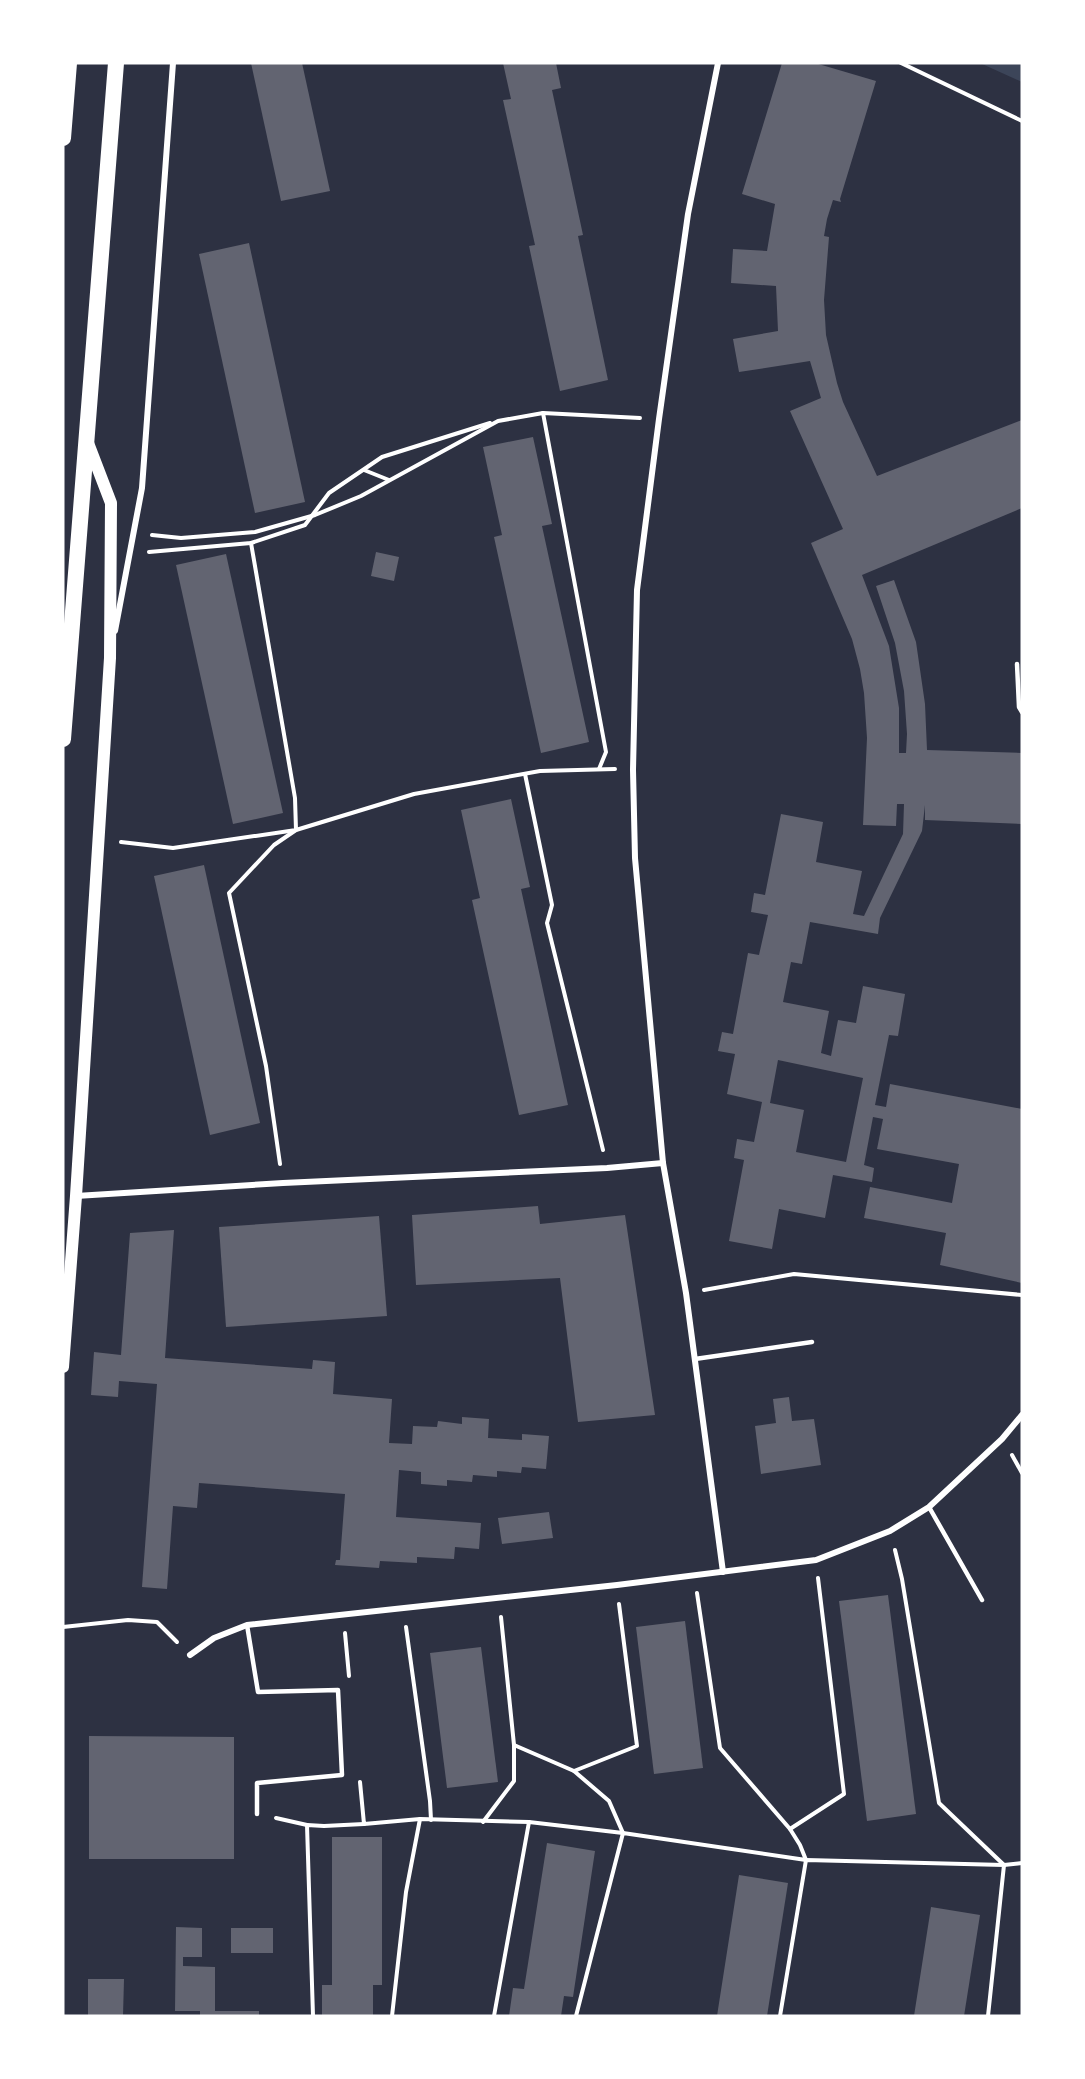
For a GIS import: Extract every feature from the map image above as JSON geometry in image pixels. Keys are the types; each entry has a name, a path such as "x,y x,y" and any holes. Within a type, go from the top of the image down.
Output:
{"highway":[{"path":"63,138 69,63"},
{"path":"63,739 116,63"}],"main road":[{"path":"63,1367 110,658 111,503 85,436"}],"street":[{"path":"110,658 141,488 173,63"},
{"path":"718,63 688,214 658,419 637,590 633,770 635,858 663,1162 686,1293 723,1572"},
{"path":"76,1196 283,1182 607,1168 663,1162"},
{"path":"190,1655 214,1638 247,1625 617,1585 816,1560 890,1531 929,1507 1002,1439 1022,1416"}],"lane":[{"path":"1017,664 1019,706 1022,712"},
{"path":"695,1359 812,1342"},
{"path":"929,1507 982,1600"},
{"path":"247,1625 258,1692 338,1690 342,1775 257,1783 257,1814"}],"path":[{"path":"901,63 1022,121"},
{"path":"130,551 157,552 251,543 304,525 329,494 382,457 498,421 543,413 658,419"},
{"path":"99,839 173,848 297,830 414,794 540,771 599,769 606,752 543,413"},
{"path":"227,535 255,532 315,515 361,496 498,421"},
{"path":"364,470 390,481"},
{"path":"251,543 295,798 297,830"},
{"path":"525,774 552,905 547,923 607,1168"},
{"path":"283,1182 266,1066 229,892 274,845 297,830"},
{"path":"686,1293 794,1274 1022,1295"},
{"path":"890,1531 902,1579 939,1803 1004,1865"},
{"path":"790,1829 844,1794 816,1560"},
{"path":"694,1575 720,1748 790,1829 806,1860 780,2016"},
{"path":"574,1771 638,1746 617,1585"},
{"path":"483,1822 514,1781 514,1745 499,1598"},
{"path":"403,1607 431,1820"},
{"path":"63,1627 128,1620 157,1622 190,1655"},
{"path":"514,1745 574,1771 609,1801 623,1833 576,2016"},
{"path":"257,1814 324,1826 364,1824"},
{"path":"392,2016 406,1892 420,1820 529,1822 623,1833 806,1860 1004,1865 1022,1863"},
{"path":"494,2016 529,1822"},
{"path":"308,1824 313,2016"},
{"path":"988,2016 1004,1865"}],"shaded area":[{"path":"980,63 1022,63 1022,82"}],"building":[{"path":"251,63 302,63 330,191 281,201"},
{"path":"503,63 556,63 561,88 552,90 583,235 578,236 608,380 560,391 529,246 535,245 503,100 511,99"},
{"path":"782,63 815,63 876,81 841,202 833,200 824,236 829,237 824,300 826,335 843,402 877,476 1022,420 1022,508 862,575 889,646 899,708 899,753 906,753 904,691 895,643 876,586 894,580 916,642 925,704 927,750 1022,753 1022,824 925,820 925,805 922,831 880,918 878,934 810,922 802,964 791,962 783,1002 829,1011 821,1053 831,1056 838,1020 856,1023 863,986 905,994 898,1036 889,1035 875,1105 886,1107 890,1084 1022,1109 1022,1283 940,1265 946,1233 864,1218 870,1187 952,1203 959,1164 877,1149 883,1119 873,1117 864,1165 874,1168 872,1182 833,1175 825,1218 779,1209 772,1249 729,1241 744,1160 734,1158 737,1139 754,1142 762,1102 727,1094 735,1054 718,1051 722,1032 733,1034 748,953 759,955 768,915 751,912 754,893 765,895 781,814 823,822 816,862 862,871 853,914 864,916 903,834 904,804 897,804 896,826 863,825 867,738 860,669 852,639 811,543 843,529 790,411 821,398 810,361 739,372 733,339 778,331 776,286 731,283 733,249 767,251 775,204 742,194","holes":["778,1060 863,1078 846,1162 796,1152 804,1110 770,1103"]},
{"path":"249,243 305,502 255,513 199,254"},
{"path":"533,437 552,524 542,526 589,742 541,753 494,537 502,535 483,447"},
{"path":"376,552 399,557 394,581 371,576"},
{"path":"226,554 283,813 233,824 176,565"},
{"path":"511,799 530,887 521,889 568,1105 519,1115 472,900 480,898 461,810"},
{"path":"204,865 260,1123 210,1135 154,876"},
{"path":"538,1206 540,1224 625,1215 655,1415 578,1422 560,1278 416,1285 412,1215"},
{"path":"379,1216 387,1316 226,1327 219,1227"},
{"path":"174,1230 165,1358 312,1369 313,1360 335,1362 333,1394 392,1399 389,1443 412,1444 413,1426 437,1427 438,1421 462,1424 462,1417 489,1419 488,1438 522,1440 522,1434 549,1436 546,1469 522,1467 521,1473 497,1471 497,1477 473,1475 472,1482 447,1480 447,1486 421,1484 421,1472 399,1470 396,1517 481,1523 479,1549 455,1547 454,1559 417,1557 417,1563 380,1561 379,1568 335,1565 336,1560 340,1560 345,1494 199,1483 197,1508 173,1506 167,1589 142,1587 157,1384 119,1381 118,1397 91,1395 94,1352 121,1355 130,1233"},
{"path":"789,1397 792,1421 814,1419 821,1465 761,1474 755,1426 776,1423 773,1399"},
{"path":"549,1512 553,1538 502,1544 498,1518"},
{"path":"888,1595 916,1814 867,1821 839,1601"},
{"path":"685,1621 703,1768 654,1774 636,1627"},
{"path":"481,1647 498,1782 447,1788 430,1653"},
{"path":"89,1736 234,1737 234,1859 89,1859"},
{"path":"332,1837 382,1837 382,1985 373,1985 373,2016 322,2016 322,1985 332,1985"},
{"path":"547,1843 595,1851 573,1997 564,1996 561,2016 509,2016 513,1988 524,1989"},
{"path":"739,1875 788,1883 767,2016 717,2016"},
{"path":"931,1907 980,1915 964,2016 914,2016"},
{"path":"176,1927 202,1928 202,1957 183,1957 183,1966 215,1967 215,2011 259,2011 259,2016 200,2016 200,2011 175,2011"},
{"path":"231,1928 273,1928 273,1953 231,1953"},
{"path":"88,1979 124,1979 123,2016 88,2016"}]}
